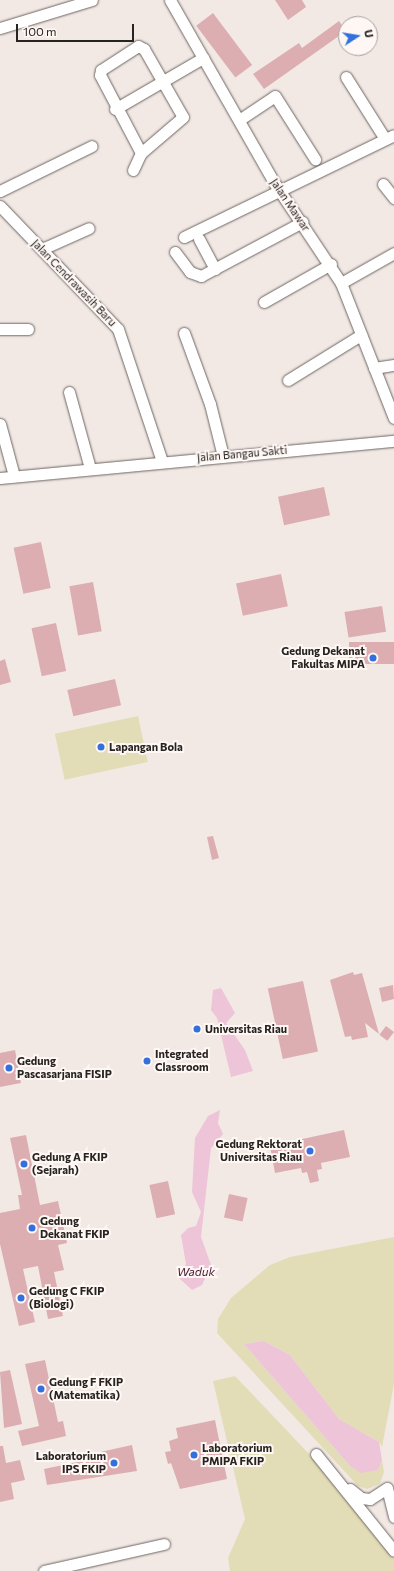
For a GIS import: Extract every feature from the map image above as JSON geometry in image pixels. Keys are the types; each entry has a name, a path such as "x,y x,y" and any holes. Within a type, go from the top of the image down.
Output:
{"street":[{"path":"0,28 92,0"},
{"name":"Jalan Mawar","path":"170,0 202,58 279,189 331,264 341,283 394,418"},
{"path":"133,170 141,153 183,117 163,79 144,49 134,47 100,73 115,109 141,153"},
{"path":"115,109 163,79 202,58"},
{"path":"184,238 279,189 390,137 346,77"},
{"path":"239,120 275,96 315,159"},
{"path":"0,191 92,146"},
{"path":"383,184 394,198"},
{"name":"Jalan Cendrawasih Baru","path":"0,206 118,329 162,461"},
{"path":"175,252 196,277 216,269 302,222"},
{"path":"42,249 89,228"},
{"path":"199,239 216,269"},
{"path":"341,283 394,253"},
{"path":"264,302 331,264"},
{"path":"0,329 28,329"},
{"path":"184,333 210,404 222,456"},
{"path":"288,380 361,335"},
{"path":"374,368 394,365"},
{"path":"69,392 90,468"},
{"path":"0,424 14,476"},
{"name":"Jalan Bangau Sakti","path":"0,478 162,461 394,441"},
{"path":"394,1517 387,1488 374,1498 360,1498 316,1454 394,1551"},
{"path":"44,1571 164,1544"}],"shaded area":[{"name":"Lapangan Bola","path":"138,716 148,762 65,780 55,734"},
{"path":"394,1237 394,1384 382,1447 379,1442 339,1419 290,1355 264,1341 244,1344 349,1465 378,1470 382,1460 384,1472 380,1484 367,1489 358,1486 217,1333 218,1319 231,1298 270,1265 290,1257"},
{"path":"235,1376 312,1457 394,1559 394,1571 230,1571 228,1558 245,1519 213,1381"}],"water":[{"path":"221,988 235,1013 226,1023 245,1050 253,1071 231,1077 217,1018 211,1010 213,990"},
{"name":"Waduk","path":"220,1110 218,1123 223,1134 211,1148 201,1237 211,1265 202,1285 192,1290 179,1278 186,1264 181,1235 188,1228 196,1226 201,1212 192,1192 195,1138 208,1116"},
{"path":"264,1341 290,1355 339,1419 379,1442 382,1460 378,1470 360,1473 349,1465 244,1344"}],"building":[{"path":"275,0 302,0 306,7 288,20"},
{"path":"213,13 252,65 235,78 196,26"},
{"path":"338,22 338,37 264,89 253,74 299,43 302,48"},
{"path":"324,487 330,515 284,525 278,497"},
{"path":"41,542 51,588 23,594 14,548"},
{"path":"281,574 288,606 243,616 236,584"},
{"path":"93,582 102,631 78,635 69,586"},
{"path":"382,606 386,632 349,638 344,612"},
{"path":"56,623 66,671 42,676 32,628"},
{"name":"Gedung Dekanat Fakultas MIPA","path":"349,642 394,642 394,664 349,664"},
{"path":"5,659 11,682 0,685 0,661"},
{"path":"115,679 121,705 73,716 67,690"},
{"path":"213,836 219,858 212,860 207,837"},
{"path":"353,972 354,975 362,973 379,1034 365,1023 368,1037 352,1040 351,1036 345,1037 330,980"},
{"path":"303,981 318,1051 283,1059 268,988"},
{"path":"393,985 394,999 382,1002 379,988"},
{"path":"386,1026 394,1032 387,1041 379,1035"},
{"name":"Gedung Pascasarjana FISIP","path":"15,1050 21,1083 0,1087 0,1053"},
{"name":"Gedung Rektorat Universitas Riau","path":"344,1130 350,1157 321,1163 322,1169 317,1170 319,1181 310,1183 307,1172 302,1173 301,1168 275,1173 270,1146"},
{"path":"26,1135 40,1205 58,1201 67,1243 58,1245 64,1270 54,1272 63,1316 48,1319 38,1266 23,1269 35,1322 19,1326 0,1244 0,1213 20,1209 18,1195 22,1195 10,1138"},
{"path":"168,1181 175,1214 156,1218 149,1185"},
{"path":"229,1194 248,1198 243,1221 224,1217"},
{"path":"45,1360 58,1422 63,1421 66,1436 22,1446 18,1431 39,1426 25,1364"},
{"name":"Gedung F FKIP (Matematika)","path":"10,1370 22,1424 4,1428 0,1372"},
{"name":"Laboratorium PMIPA FKIP","path":"215,1420 227,1479 180,1489 171,1463 168,1464 165,1452 171,1451 169,1441 178,1438 176,1428"},
{"path":"132,1445 137,1471 47,1485 44,1469 92,1459 91,1454"},
{"path":"0,1446 3,1446 6,1463 20,1460 25,1480 11,1483 14,1499 0,1502"}],"place":[{"name":"Gedung Dekanat Fakultas MIPA","path":"373,658"},
{"name":"Lapangan Bola","path":"101,747"},
{"name":"Universitas Riau","path":"197,1029"},
{"name":"Integrated Classroom","path":"147,1061"},
{"name":"Gedung Pascasarjana FISIP","path":"9,1068"},
{"name":"Gedung Rektorat Universitas Riau","path":"310,1151"},
{"name":"Gedung A FKIP (Sejarah)","path":"24,1164"},
{"name":"Gedung Dekanat FKIP","path":"32,1228"},
{"name":"Gedung C FKIP (Biologi)","path":"21,1298"},
{"name":"Gedung F FKIP (Matematika)","path":"41,1389"},
{"name":"Laboratorium PMIPA FKIP","path":"194,1455"},
{"name":"Laboratorium IPS FKIP","path":"114,1463"}]}
